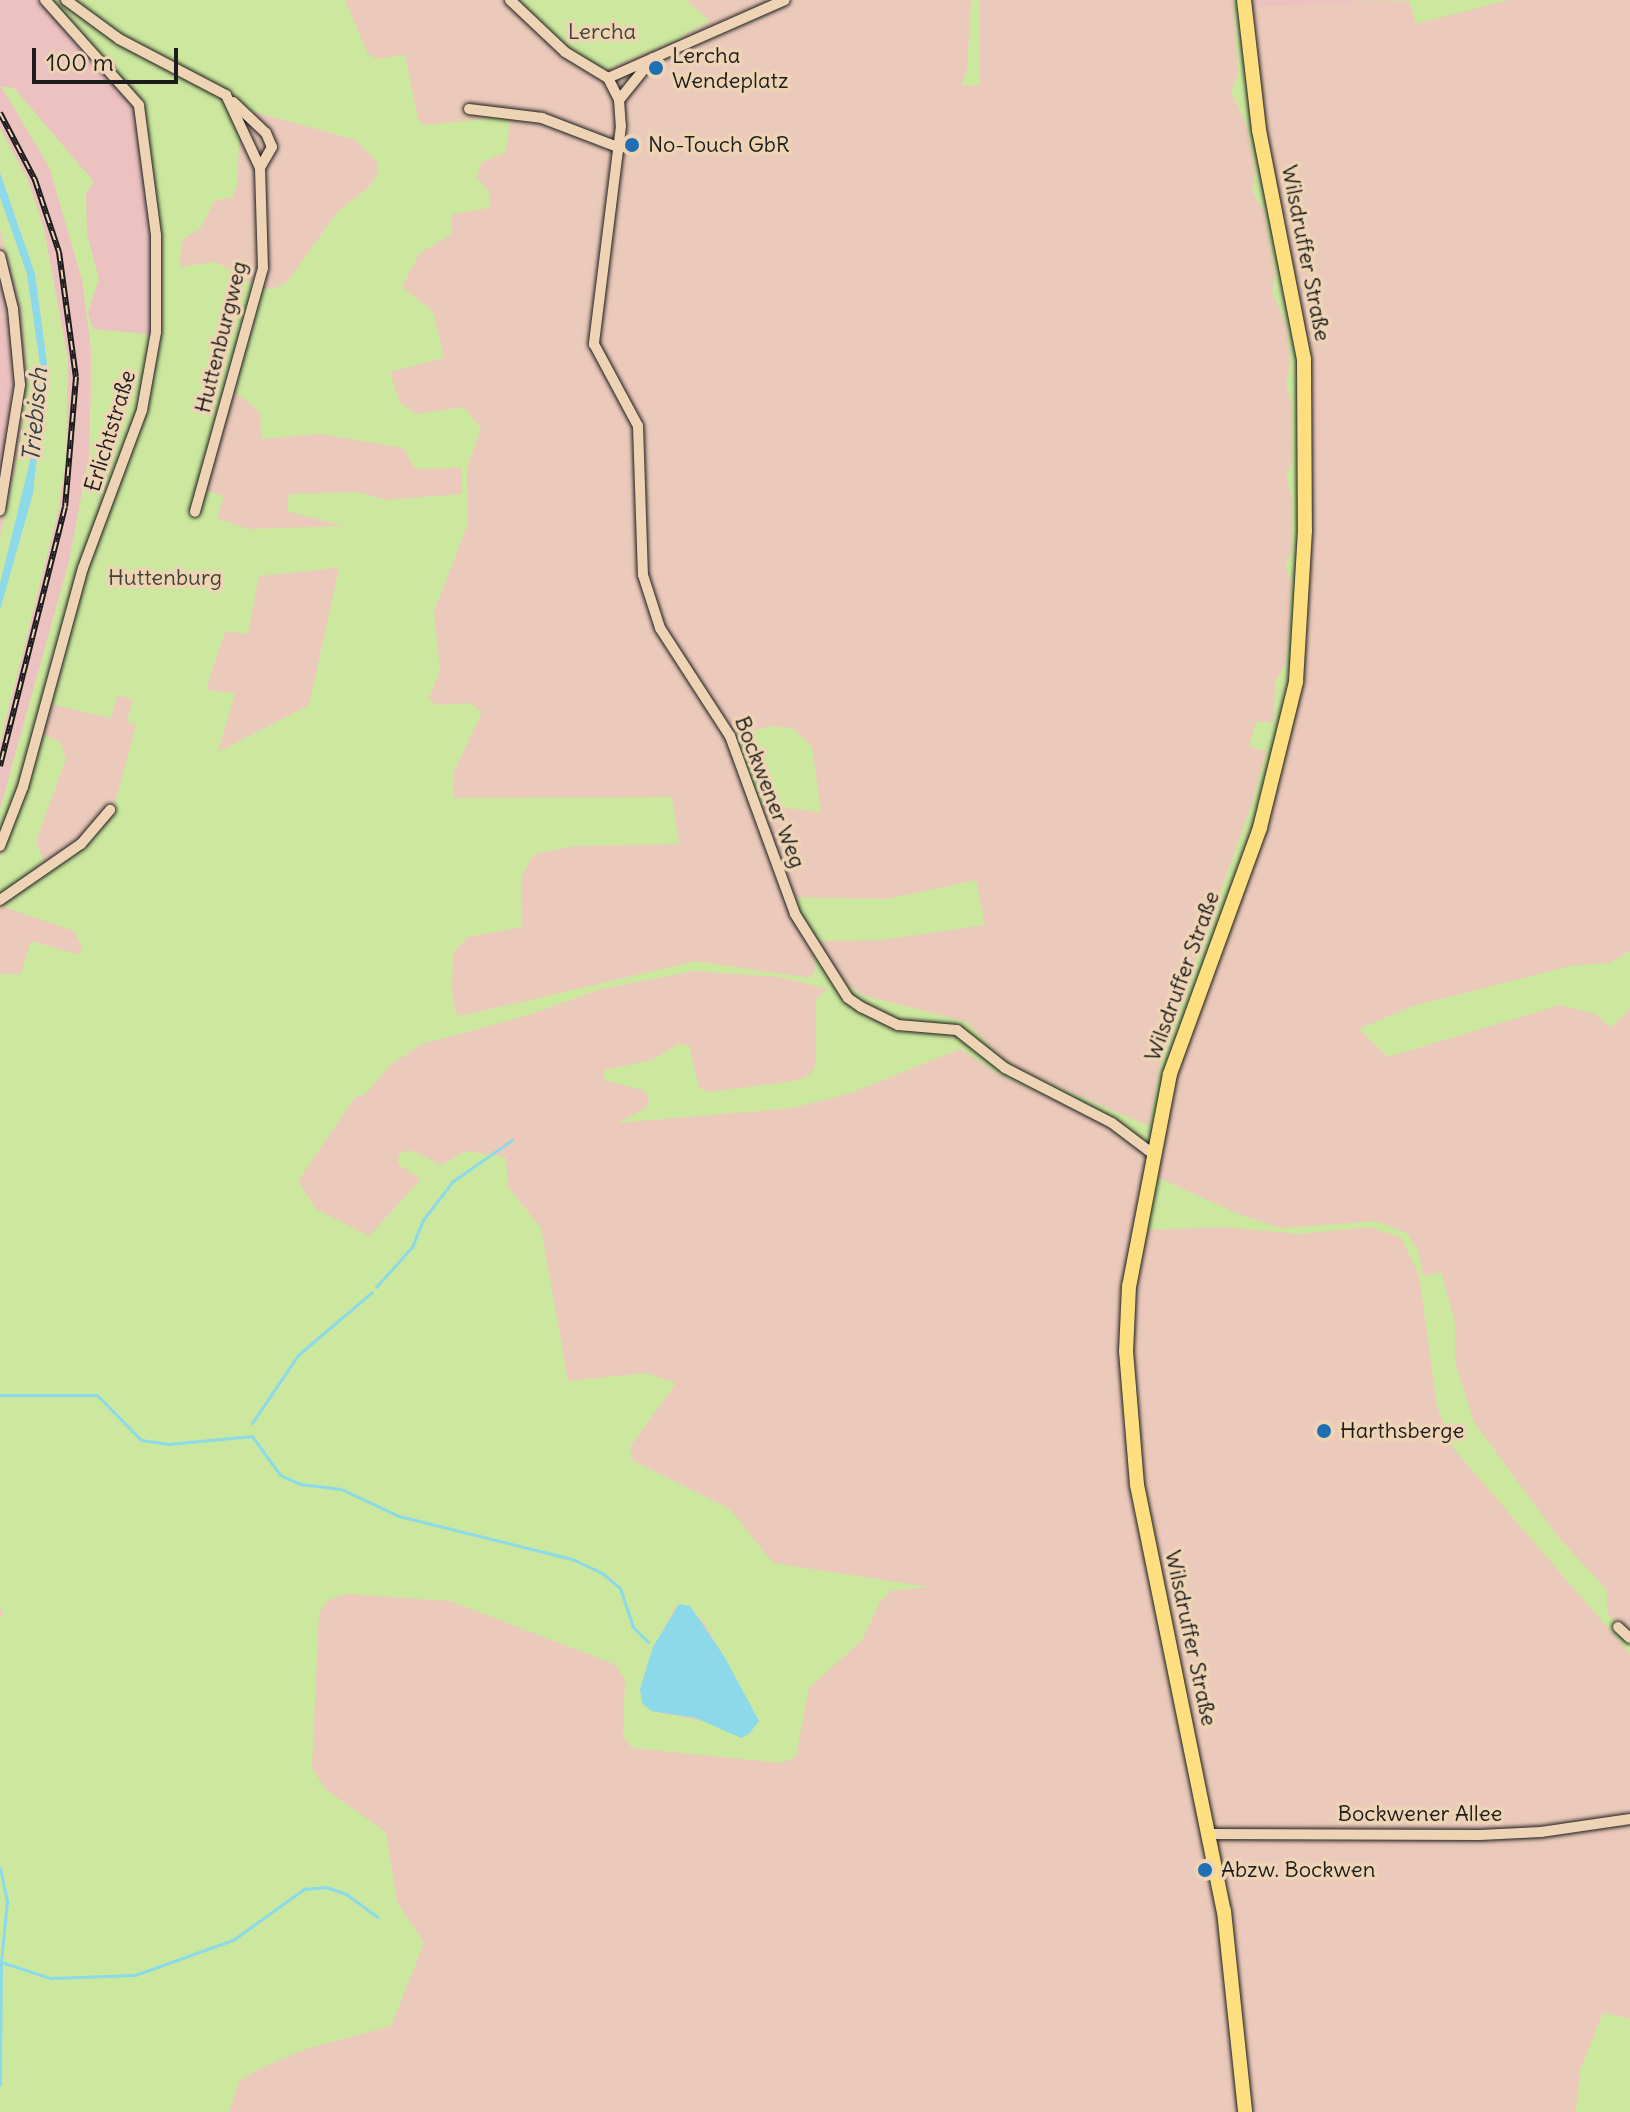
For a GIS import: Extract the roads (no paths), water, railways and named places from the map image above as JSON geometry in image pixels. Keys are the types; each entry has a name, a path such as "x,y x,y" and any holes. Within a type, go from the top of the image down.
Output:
{"main road":[{"name":"Wilsdruffer Straße","path":"1244,0 1259,130 1304,359 1305,530 1296,682 1260,828 1178,1041 1153,1154 1127,1308 1131,1444 1209,1834 1239,2028 1245,2112"}],"street":[{"name":"Erlichtstraße","path":"0,846 23,787 83,568 142,410 157,318 156,235 139,105 45,0"},
{"name":"Huttenburgweg","path":"66,0 119,39 226,95 266,133 272,147 260,168"},
{"path":"510,0 565,52 608,78 785,0"},
{"path":"619,100 653,58"},
{"name":"Bockwener Weg","path":"608,78 619,100 620,148 594,344 638,426 643,575 660,628 730,736 795,914 848,998 861,1007 898,1025 957,1030 1005,1068 1112,1123 1153,1154"},
{"name":"Huttenburgweg","path":"195,512 263,268 260,168 226,95"},
{"path":"469,109 542,118 620,148"},
{"path":"0,256 13,309 20,385 0,510"},
{"path":"0,900 81,844 110,810"},
{"path":"1618,1627 1630,1638"},
{"name":"Bockwener Allee","path":"1209,1834 1480,1835 1541,1832 1630,1819"}],"water":[{"path":"0,173 35,274 47,364 33,493 0,610 0,584 33,449 40,364 27,274 0,197"},
{"path":"679,1604 690,1606 724,1656 759,1721 749,1734 741,1738 696,1718 651,1711 642,1703 640,1689 653,1647"}],"waterway":[{"path":"376,1287 412,1247 423,1220 453,1181 512,1140"},
{"path":"252,1423 298,1355 372,1292"},
{"path":"0,1395 97,1395 141,1440 169,1444 252,1436 280,1475 300,1484 341,1489 399,1516 572,1559 602,1573 620,1588 633,1627 648,1642"},
{"path":"0,1868 7,1901 1,1962 0,2085"},
{"path":"1,1962 50,1978 135,1975 233,1940 304,1889 325,1887 346,1894 378,1917"}],"railway":[{"path":"0,113 35,180 59,252 76,377 65,507 0,766"}],"place":[{"name":"Lercha Wendeplatz","path":"656,68"},
{"name":"No-Touch GbR","path":"632,145"},
{"name":"Harthsberge","path":"1324,1431"},
{"name":"Abzw. Bockwen","path":"1205,1870"}],"park label":[{"name":"Lercha","path":"602,32"},
{"name":"Huttenburg","path":"165,578"}],"water label":[{"name":"Triebisch","path":"35,415"}]}
